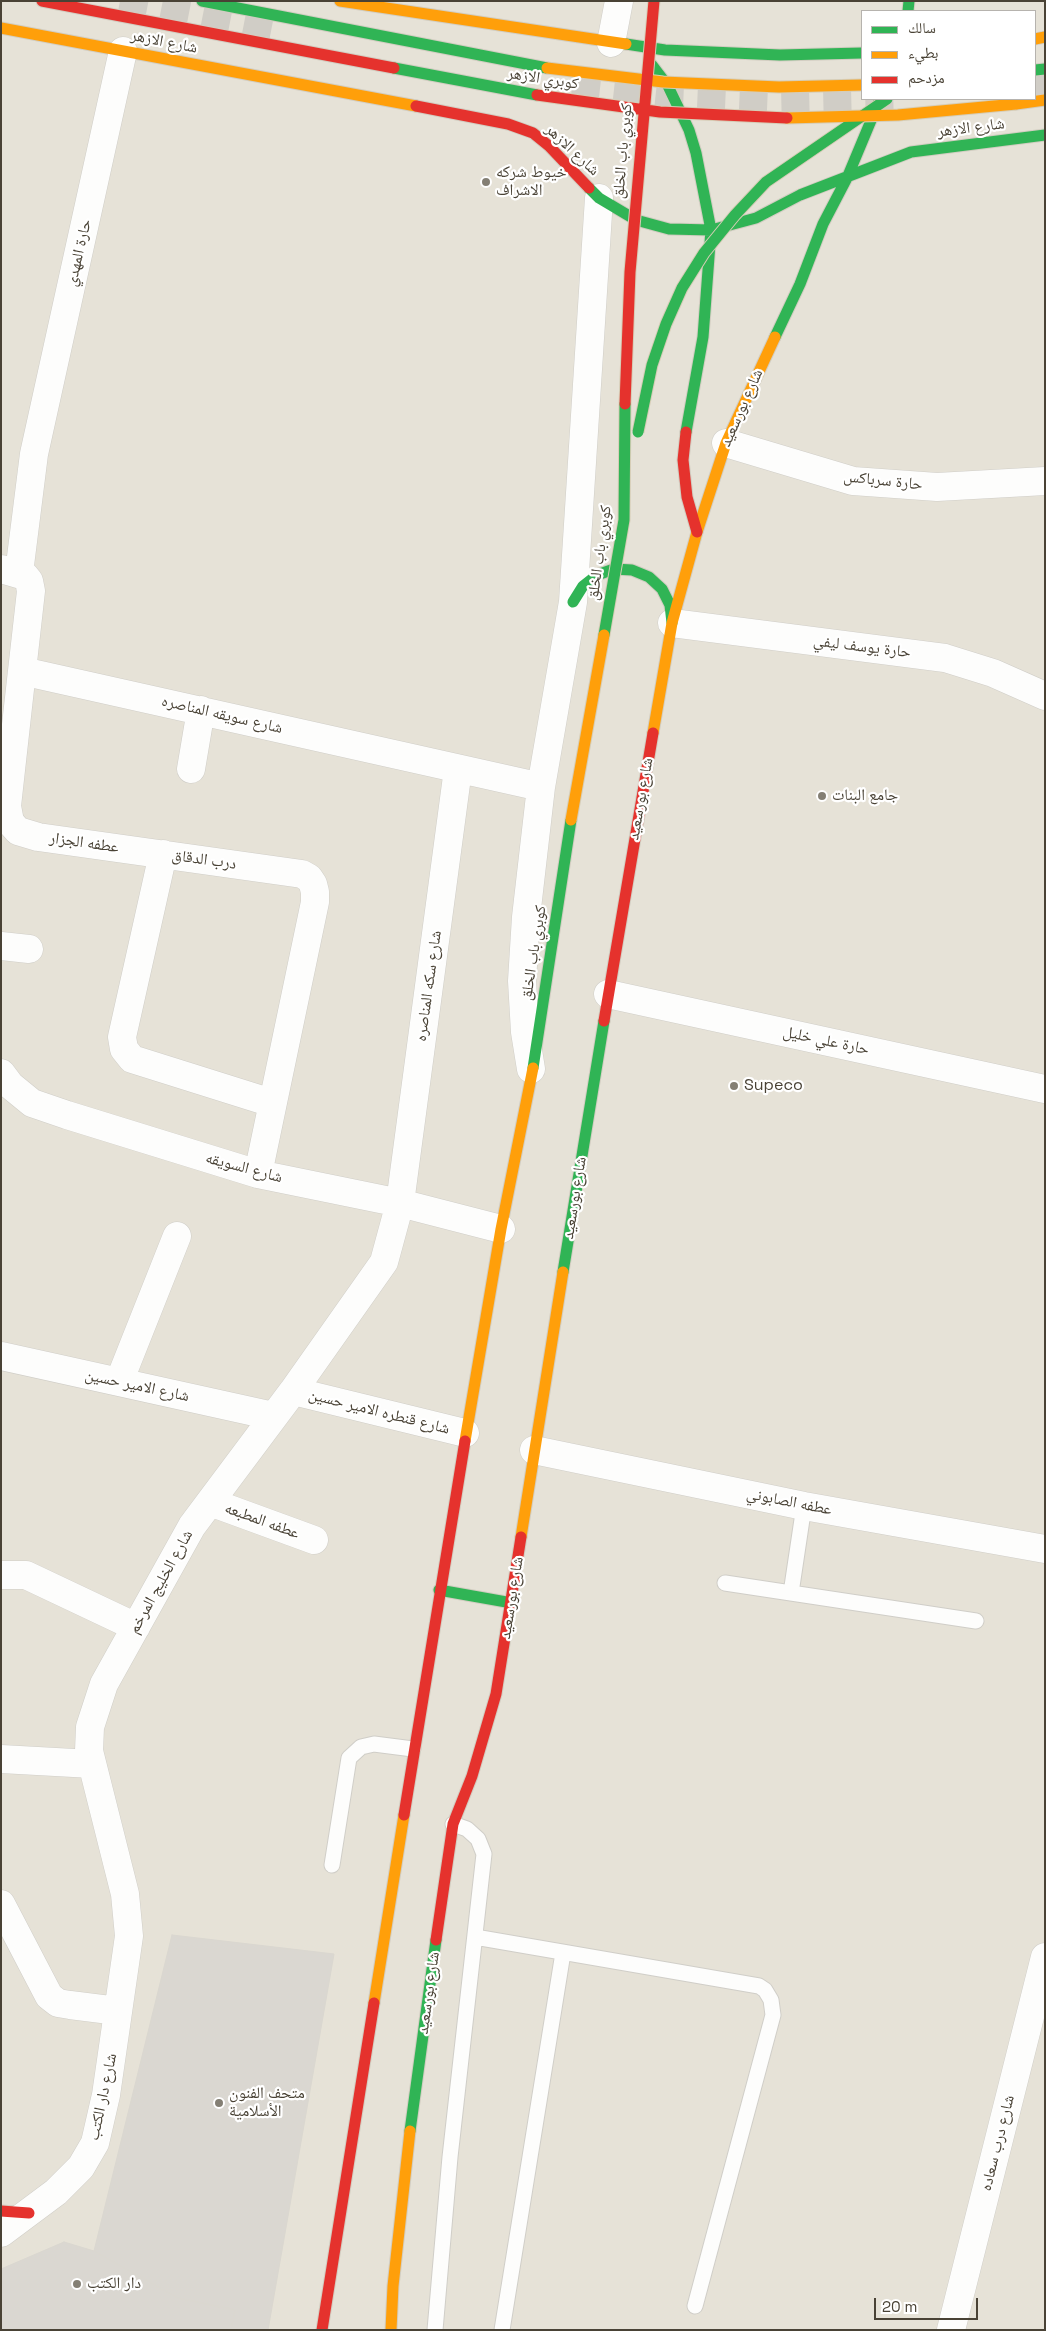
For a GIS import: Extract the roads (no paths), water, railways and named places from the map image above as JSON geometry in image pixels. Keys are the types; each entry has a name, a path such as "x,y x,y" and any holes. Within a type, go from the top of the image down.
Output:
{"main road":[{"name":"كوبري الازهر","path":"42,1 528,93 660,112 779,118 898,115 1045,100"},
{"name":"كوبري الازهر","path":"202,1 547,68 662,82 779,87 861,85"},
{"path":"340,1 638,47 780,56 861,53"},
{"name":"كوبري باب الخلق","path":"532,1075 571,820 624,520 625,396 630,272 640,141 654,1"},
{"name":"شارع الازهر","path":"1,28 508,124 533,133 549,146 600,198 636,220 669,229 711,230 756,218 800,195 911,152 1045,135"},
{"path":"638,47 668,86 689,130 696,153 711,230 703,336 687,423 683,460 686,497 696,532"},
{"name":"شارع بورسعيد","path":"391,2330 393,2286 414,2096 453,1824 472,1776 496,1694 608,994 672,623 696,532 726,444 800,284 823,224 846,178 880,100"},
{"path":"624,520 642,404 652,365 666,324 682,288 704,253 734,215 766,182 886,100"},
{"path":"573,602 583,586 597,575 614,569 632,570 649,577 662,589 670,605 672,623"},
{"path":"322,2330 413,1749 465,1433 501,1230 532,1075"},
{"path":"439,1590 512,1603"},
{"path":"1,2211 28,2213"}],"street":[{"path":"611,43 619,1"},
{"name":"حارة المهدي","path":"10,571 123,51"},
{"path":"532,1075 525,1032 522,981 526,918 540,787 573,602 600,198"},
{"name":"حارة سرباكس","path":"726,444 853,481 937,487 1045,481"},
{"path":"10,571 29,581 31,591 22,671"},
{"name":"حارة يوسف ليفي","path":"672,623 945,658 993,673 1045,696"},
{"name":"شارع سويقه المناصره","path":"22,671 540,787"},
{"name":"عطفه الجزار","path":"22,671 9,721 5,821 18,831 38,837 164,854"},
{"path":"190,769 201,710"},
{"name":"شارع سكه المناصره","path":"400,1203 458,769"},
{"name":"درب الدقاق","path":"258,1174 314,902 315,892 313,884 309,878 302,874 164,854 122,1038 124,1049 132,1059 272,1103"},
{"path":"1,946 29,949"},
{"name":"حارة علي خليل","path":"608,994 1045,1089"},
{"name":"شارع السويقه","path":"1,1073 10,1085 32,1103 258,1174 400,1203 501,1230"},
{"name":"شارع الخليج المرخم","path":"118,2011 129,1936 125,1894 89,1751 90,1727 104,1684 192,1526 293,1391 384,1262 400,1203"},
{"path":"119,1382 177,1236"},
{"name":"شارع الامير حسين","path":"1,1356 273,1416"},
{"name":"شارع قنطره الامير حسين","path":"293,1391 465,1433"},
{"name":"عطفه الصابوني","path":"534,1450 804,1506 1045,1550"},
{"name":"عطفه المطبعه","path":"210,1502 314,1540"},
{"path":"1,1576 26,1575 136,1627"},
{"path":"1,1758 92,1764"},
{"path":"1,1904 49,1996 58,2002 70,2006 118,2011"},
{"name":"شارع درب سعاده","path":"951,2330 1039,2007 1045,1957"},
{"name":"شارع دار الكتب","path":"1,2233 56,2192 81,2168 95,2143 106,2095 118,2011"}],"lane":[{"path":"791,1593 804,1506"},
{"path":"725,1583 976,1621"},
{"path":"332,1865 349,1758 360,1748 374,1744 413,1749"},
{"path":"435,2330 450,2157 484,1854 478,1840 467,1829 453,1824"},
{"path":"475,1937 759,1986 765,1990 771,2000 773,2015 695,2306"},
{"path":"502,2330 562,1953"}],"tunnel":[{"path":"120,1 279,32"},
{"path":"1036,86 1045,85"},
{"path":"572,87 662,97 779,102 864,100"}],"place":[{"name":"خيوط شركه الاشراف","path":"486,182"},
{"name":"جامع البنات","path":"822,796"},
{"name":"Supeco","path":"734,1086"},
{"name":"متحف الفنون الأسلامية","path":"219,2103"},
{"name":"دار الكتب","path":"77,2284"}]}
